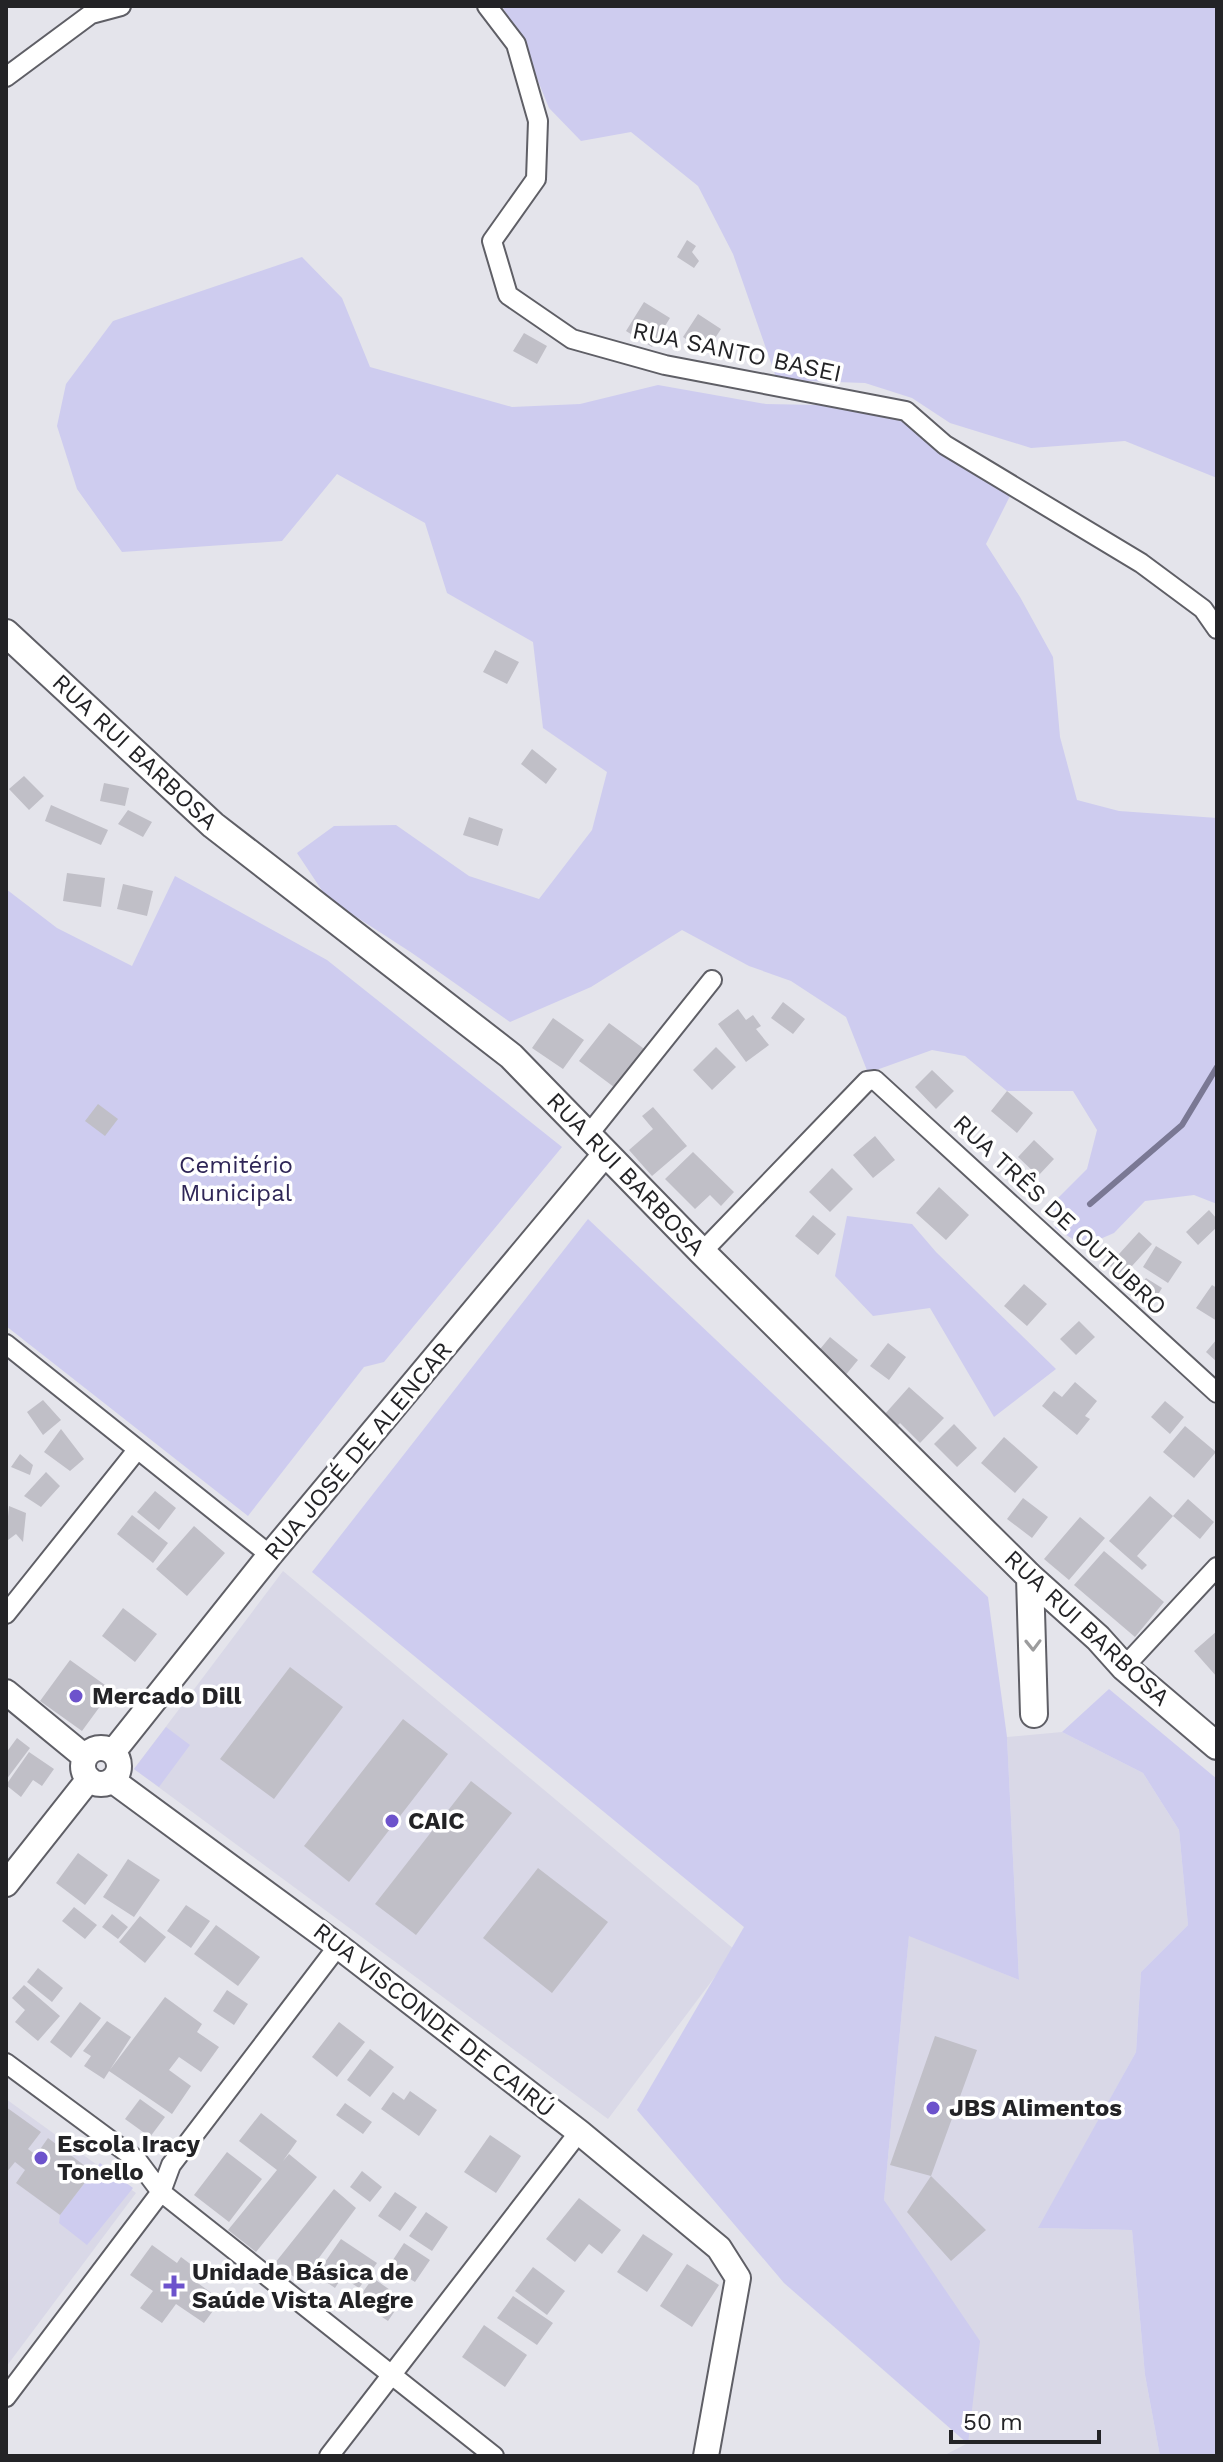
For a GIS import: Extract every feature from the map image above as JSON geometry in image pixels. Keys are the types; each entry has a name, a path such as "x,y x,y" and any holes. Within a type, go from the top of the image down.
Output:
{"main road":[{"name":"RUA RUI BARBOSA","path":"6,633 213,825 511,1056 702,1252 1030,1577 1098,1638 1124,1667 1217,1746"},
{"path":"1030,1577 1034,1714"}],"street":[{"path":"6,77 91,14 121,6"},
{"name":"RUA SANTO BASEI","path":"487,6 516,44 538,121 536,179 492,241 508,295 572,339 708,375 906,411 945,445 1141,563 1203,609 1217,629"},
{"name":"RUA JOSÉ DE ALENCAR","path":"96,1772 98,1748 113,1752 598,1144 712,980"},
{"name":"RUA TRÊS DE OUTUBRO","path":"702,1252 867,1081 882,1083 1217,1393"},
{"path":"6,1344 270,1555"},
{"path":"6,1614 137,1450"},
{"path":"1124,1667 1217,1567"},
{"name":"RUA VISCONDE DE CAIRÚ","path":"6,1692 96,1772 338,1946 579,2132 719,2248 738,2278 706,2456"},
{"path":"6,1884 96,1772"},
{"path":"6,2397 161,2192 171,2165 338,1946"},
{"path":"6,2063 137,2160 161,2192 494,2456"},
{"path":"329,2456 579,2132"}],"shaded area":[{"name":"CAIC","path":"283,1571 735,1950 608,2119 134,1769"},
{"path":"1062,1732 1143,1773 1179,1830 1188,1925 1141,1972 1136,2052 1039,2228 1132,2230 1145,2375 1160,2456 943,2456 968,2443 884,2200 909,1935 1019,1980 1007,1737"},
{"path":"6,2099 136,2193 6,2367"}],"green space":[{"path":"502,6 1217,6 1217,478 1125,441 1031,448 950,423 912,398 865,383 777,380 733,254 698,186 631,132 581,141 549,108 521,39"},
{"path":"302,257 342,298 370,367 512,407 580,404 658,385 766,404 868,406 909,415 1012,492 986,544 1053,657 1060,737 1077,800 1119,811 1217,818 1217,1204 1194,1195 1145,1201 1114,1233 1084,1246 1055,1228 1054,1202 1087,1169 1097,1130 1073,1091 1007,1091 965,1056 932,1050 868,1073 846,1017 791,981 749,966 682,930 591,987 510,1022 327,898 297,853 334,826 396,825 469,876 539,899 592,830 607,772 543,728 533,642 447,593 425,523 337,474 282,541 122,552 77,489 57,426 66,384 113,321"},
{"name":"Cemitério Municipal","path":"175,876 327,960 562,1147 384,1362 364,1367 248,1516 6,1326 6,889 57,928 132,966"},
{"path":"847,1216 912,1224 936,1252 1056,1369 994,1417 930,1308 873,1316 835,1276"},
{"path":"588,1219 988,1597 1007,1737 1019,1980 909,1936 884,2200 980,2341 968,2444 784,2283 637,2110 744,1927 312,1572"},
{"path":"1109,1689 1217,1779 1217,2456 1160,2456 1145,2375 1132,2230 1038,2228 1136,2052 1141,1972 1188,1925 1179,1830 1143,1773 1062,1732"},
{"path":"166,1727 190,1745 159,1787 134,1769"},
{"path":"100,2163 133,2188 87,2245 59,2223 60,2215"}],"building":[{"path":"687,240 696,246 692,252 699,261 694,268 677,257"},
{"path":"644,302 670,318 652,347 626,331"},
{"path":"698,314 721,329 706,352 683,337"},
{"path":"524,333 547,346 537,364 513,351"},
{"path":"495,650 519,662 507,684 483,672"},
{"path":"532,749 557,769 546,784 521,764"},
{"path":"24,776 44,796 29,810 9,789"},
{"path":"104,783 129,788 125,806 100,801"},
{"path":"51,805 108,830 101,845 45,821"},
{"path":"128,810 152,822 143,837 118,824"},
{"path":"469,817 503,829 498,846 463,835"},
{"path":"67,873 105,878 101,907 63,901"},
{"path":"123,884 153,891 147,916 117,909"},
{"path":"783,1002 805,1019 793,1034 771,1018"},
{"path":"738,1009 746,1020 753,1015 761,1026 756,1029 769,1045 746,1062 718,1024"},
{"path":"553,1018 584,1040 563,1069 532,1048"},
{"path":"609,1023 647,1051 618,1090 579,1061"},
{"path":"716,1047 736,1067 712,1090 693,1070"},
{"path":"932,1070 954,1091 936,1109 915,1087"},
{"path":"1007,1091 1033,1113 1017,1133 991,1111"},
{"path":"98,1104 118,1119 105,1136 85,1121"},
{"path":"653,1107 687,1146 652,1176 629,1150 653,1129 642,1116"},
{"path":"875,1136 895,1160 873,1178 853,1155"},
{"path":"1034,1140 1054,1159 1038,1176 1018,1157"},
{"path":"693,1152 734,1192 721,1206 710,1195 695,1209 665,1179"},
{"path":"832,1168 853,1189 830,1212 809,1192"},
{"path":"939,1187 969,1215 946,1240 916,1213"},
{"path":"1209,1210 1217,1219 1217,1227 1198,1245 1186,1232"},
{"path":"813,1215 836,1234 818,1255 795,1236"},
{"path":"1139,1232 1152,1244 1122,1277 1109,1265"},
{"path":"1156,1246 1182,1262 1168,1283 1143,1267"},
{"path":"1146,1278 1162,1288 1151,1306 1134,1295"},
{"path":"1024,1284 1047,1304 1027,1326 1004,1306"},
{"path":"1212,1285 1217,1288 1217,1321 1196,1308"},
{"path":"1079,1321 1095,1337 1076,1355 1060,1339"},
{"path":"830,1337 858,1360 844,1377 816,1354"},
{"path":"1217,1339 1217,1362 1206,1352"},
{"path":"888,1343 906,1357 889,1380 870,1366"},
{"path":"1075,1382 1097,1401 1085,1416 1090,1419 1077,1435 1042,1406 1054,1391 1062,1397"},
{"path":"909,1387 944,1418 920,1443 900,1423 897,1426 884,1415"},
{"path":"43,1400 61,1420 43,1435 27,1412"},
{"path":"1165,1401 1184,1417 1170,1434 1151,1417"},
{"path":"954,1424 977,1448 957,1467 934,1444"},
{"path":"1185,1426 1216,1452 1194,1478 1163,1452"},
{"path":"61,1429 84,1459 70,1471 44,1452"},
{"path":"1004,1437 1038,1467 1015,1493 981,1463"},
{"path":"20,1454 33,1465 30,1475 11,1467"},
{"path":"46,1472 60,1486 41,1507 24,1496"},
{"path":"155,1491 176,1508 159,1530 137,1512"},
{"path":"1150,1496 1173,1516 1137,1556 1147,1565 1142,1570 1109,1541"},
{"path":"1023,1498 1048,1517 1032,1538 1007,1519"},
{"path":"1188,1499 1214,1522 1200,1539 1173,1516"},
{"path":"9,1506 26,1513 23,1542 16,1534 8,1540 6,1537"},
{"path":"132,1515 168,1543 153,1563 117,1534"},
{"path":"1080,1517 1105,1538 1069,1580 1044,1559"},
{"path":"194,1526 225,1553 187,1596 156,1569"},
{"path":"1104,1551 1164,1602 1135,1637 1074,1585"},
{"path":"123,1608 157,1634 135,1662 102,1636"},
{"path":"1217,1631 1217,1677 1194,1651"},
{"name":"Mercado Dill","path":"70,1660 112,1690 82,1731 40,1701"},
{"path":"290,1667 343,1707 274,1799 220,1759"},
{"path":"403,1719 448,1754 349,1882 304,1846"},
{"path":"17,1738 30,1748 6,1780 6,1753"},
{"path":"29,1752 54,1769 42,1786 33,1780 21,1797 6,1785"},
{"path":"471,1781 512,1813 416,1935 375,1904"},
{"path":"78,1853 108,1875 85,1905 56,1883"},
{"path":"128,1859 160,1880 134,1917 103,1897"},
{"path":"538,1868 608,1922 552,1993 483,1938"},
{"path":"186,1905 210,1921 191,1948 167,1931"},
{"path":"74,1907 97,1925 85,1939 62,1921"},
{"path":"112,1914 128,1927 118,1939 102,1927"},
{"path":"140,1916 166,1937 145,1963 119,1942"},
{"path":"216,1925 260,1957 238,1986 194,1954"},
{"path":"38,1968 63,1988 52,2002 27,1982"},
{"path":"24,1985 60,2016 38,2041 15,2022 25,2010 12,1998"},
{"path":"227,1990 248,2004 234,2025 213,2011"},
{"path":"165,1997 202,2024 197,2032 219,2047 201,2072 179,2057 169,2070 191,2086 172,2114 109,2071"},
{"path":"80,2002 101,2018 71,2058 50,2042"},
{"path":"107,2021 131,2037 104,2079 84,2066 91,2056 83,2051"},
{"path":"339,2022 365,2042 337,2077 312,2057"},
{"name":"JBS Alimentos","path":"935,2036 977,2050 931,2176 890,2165"},
{"path":"370,2049 394,2067 370,2097 347,2080"},
{"path":"410,2091 437,2110 419,2136 381,2109 393,2092 404,2100"},
{"path":"140,2099 165,2117 150,2137 125,2119"},
{"path":"345,2103 372,2122 363,2134 336,2115"},
{"name":"Escola Iracy Tonello","path":"6,2107 41,2132 28,2149 36,2155 48,2138 93,2172 60,2215 16,2183 25,2170 15,2162 6,2173"},
{"path":"261,2113 297,2141 283,2161 289,2154 317,2177 256,2252 228,2230 277,2170 239,2141"},
{"path":"490,2135 521,2156 496,2193 464,2172"},
{"path":"227,2152 262,2179 229,2222 194,2195"},
{"path":"362,2171 382,2187 370,2202 350,2187"},
{"path":"931,2176 986,2230 951,2261 907,2212"},
{"path":"334,2189 356,2208 301,2282 275,2263"},
{"path":"395,2192 417,2207 400,2231 378,2216"},
{"path":"579,2198 621,2230 602,2254 589,2244 575,2262 546,2239"},
{"path":"426,2212 448,2227 432,2251 409,2236"},
{"path":"643,2234 673,2254 647,2292 617,2272"},
{"path":"341,2239 377,2263 359,2288 342,2277 335,2288 316,2275"},
{"path":"404,2243 430,2260 415,2282 389,2266"},
{"name":"Unidade Básica de Saúde Vista Alegre","path":"152,2245 177,2263 181,2257 201,2272 195,2281 221,2300 204,2323 176,2304 162,2323 140,2308 153,2291 130,2275"},
{"path":"687,2264 719,2285 692,2327 660,2306"},
{"path":"533,2267 565,2291 547,2315 515,2291"},
{"path":"373,2278 403,2299 388,2321 357,2300"},
{"path":"513,2296 553,2323 537,2345 497,2318"},
{"path":"484,2325 527,2355 505,2387 462,2357"}],"waterway":[{"path":"1090,1204 1182,1125 1217,1067"}],"place":[{"name":"Mercado Dill","path":"76,1696"},
{"name":"CAIC","path":"392,1821"},
{"name":"JBS Alimentos","path":"933,2108"},
{"name":"Escola Iracy Tonello","path":"41,2158"},
{"name":"Unidade Básica de Saúde Vista Alegre","path":"174,2286"}]}
